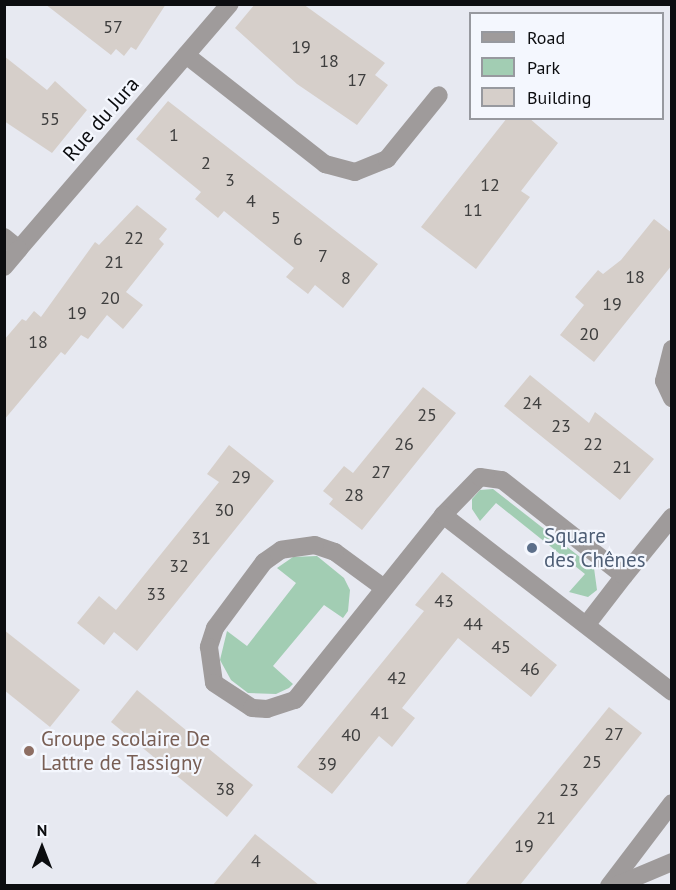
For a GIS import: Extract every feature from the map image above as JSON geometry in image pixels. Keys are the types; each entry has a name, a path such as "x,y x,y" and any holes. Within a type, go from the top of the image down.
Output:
{"street":[{"name":"Rue du Jura","path":"4,267 230,4"},
{"path":"186,55 326,164 355,172 387,159 439,95"},
{"path":"4,237 19,249"},
{"path":"672,349 664,381 672,398"},
{"path":"384,588 335,552 315,545 281,550 264,562 215,628 209,647 214,683 252,708 267,710 295,700 443,515 480,477 502,480 624,576"},
{"path":"443,515 587,624 672,692"},
{"path":"587,624 672,517"},
{"path":"609,885 672,803"},
{"path":"615,885 672,862"}],"green space":[{"path":"493,489 594,568 597,590 588,597 569,592 585,574 496,503 480,521 472,509 472,499 480,490"},
{"path":"317,556 344,578 350,590 348,611 343,618 324,605 273,666 293,684 289,688 276,694 248,693 231,680 220,660 227,631 247,646 296,583 277,568 293,557"}],"building":[{"path":"45,4 166,4 136,50 131,47 124,56 116,49 111,55"},
{"path":"255,4 303,4 385,63 375,75 388,85 357,125 297,84 235,28"},
{"path":"4,56 47,90 55,81 87,110 52,153 4,121"},
{"path":"168,101 378,264 343,308 315,285 308,294 286,277 294,268 224,211 218,218 195,199 201,192 136,139"},
{"path":"505,120 531,120 558,143 521,191 530,197 476,269 421,227"},
{"path":"137,205 167,229 159,239 164,244 126,292 143,305 123,329 107,315 88,339 81,335 65,355 61,352 4,420 4,340 22,319 26,321 34,311 41,317 95,242 99,245"},
{"path":"654,219 672,233 672,265 594,362 560,335 584,305 575,297 598,270 603,274 621,260"},
{"path":"530,375 589,423 595,412 654,459 620,500 504,406"},
{"path":"423,387 456,413 362,530 329,504 333,499 323,491 344,466 353,473"},
{"path":"229,445 274,481 137,651 114,632 104,645 77,623 99,596 116,610 219,482 207,474"},
{"path":"442,572 557,665 531,697 458,638 402,708 415,718 392,747 379,736 332,794 297,767 424,611 415,605"},
{"path":"4,630 80,690 50,727 4,690"},
{"path":"137,690 253,785 227,817 111,722"},
{"path":"609,707 642,733 520,885 465,885"},
{"path":"255,834 284,857 319,885 213,885"}],"place":[{"name":"Square des Chênes","path":"532,548"},
{"name":"Groupe scolaire De Lattre de Tassigny","path":"29,751"}]}
